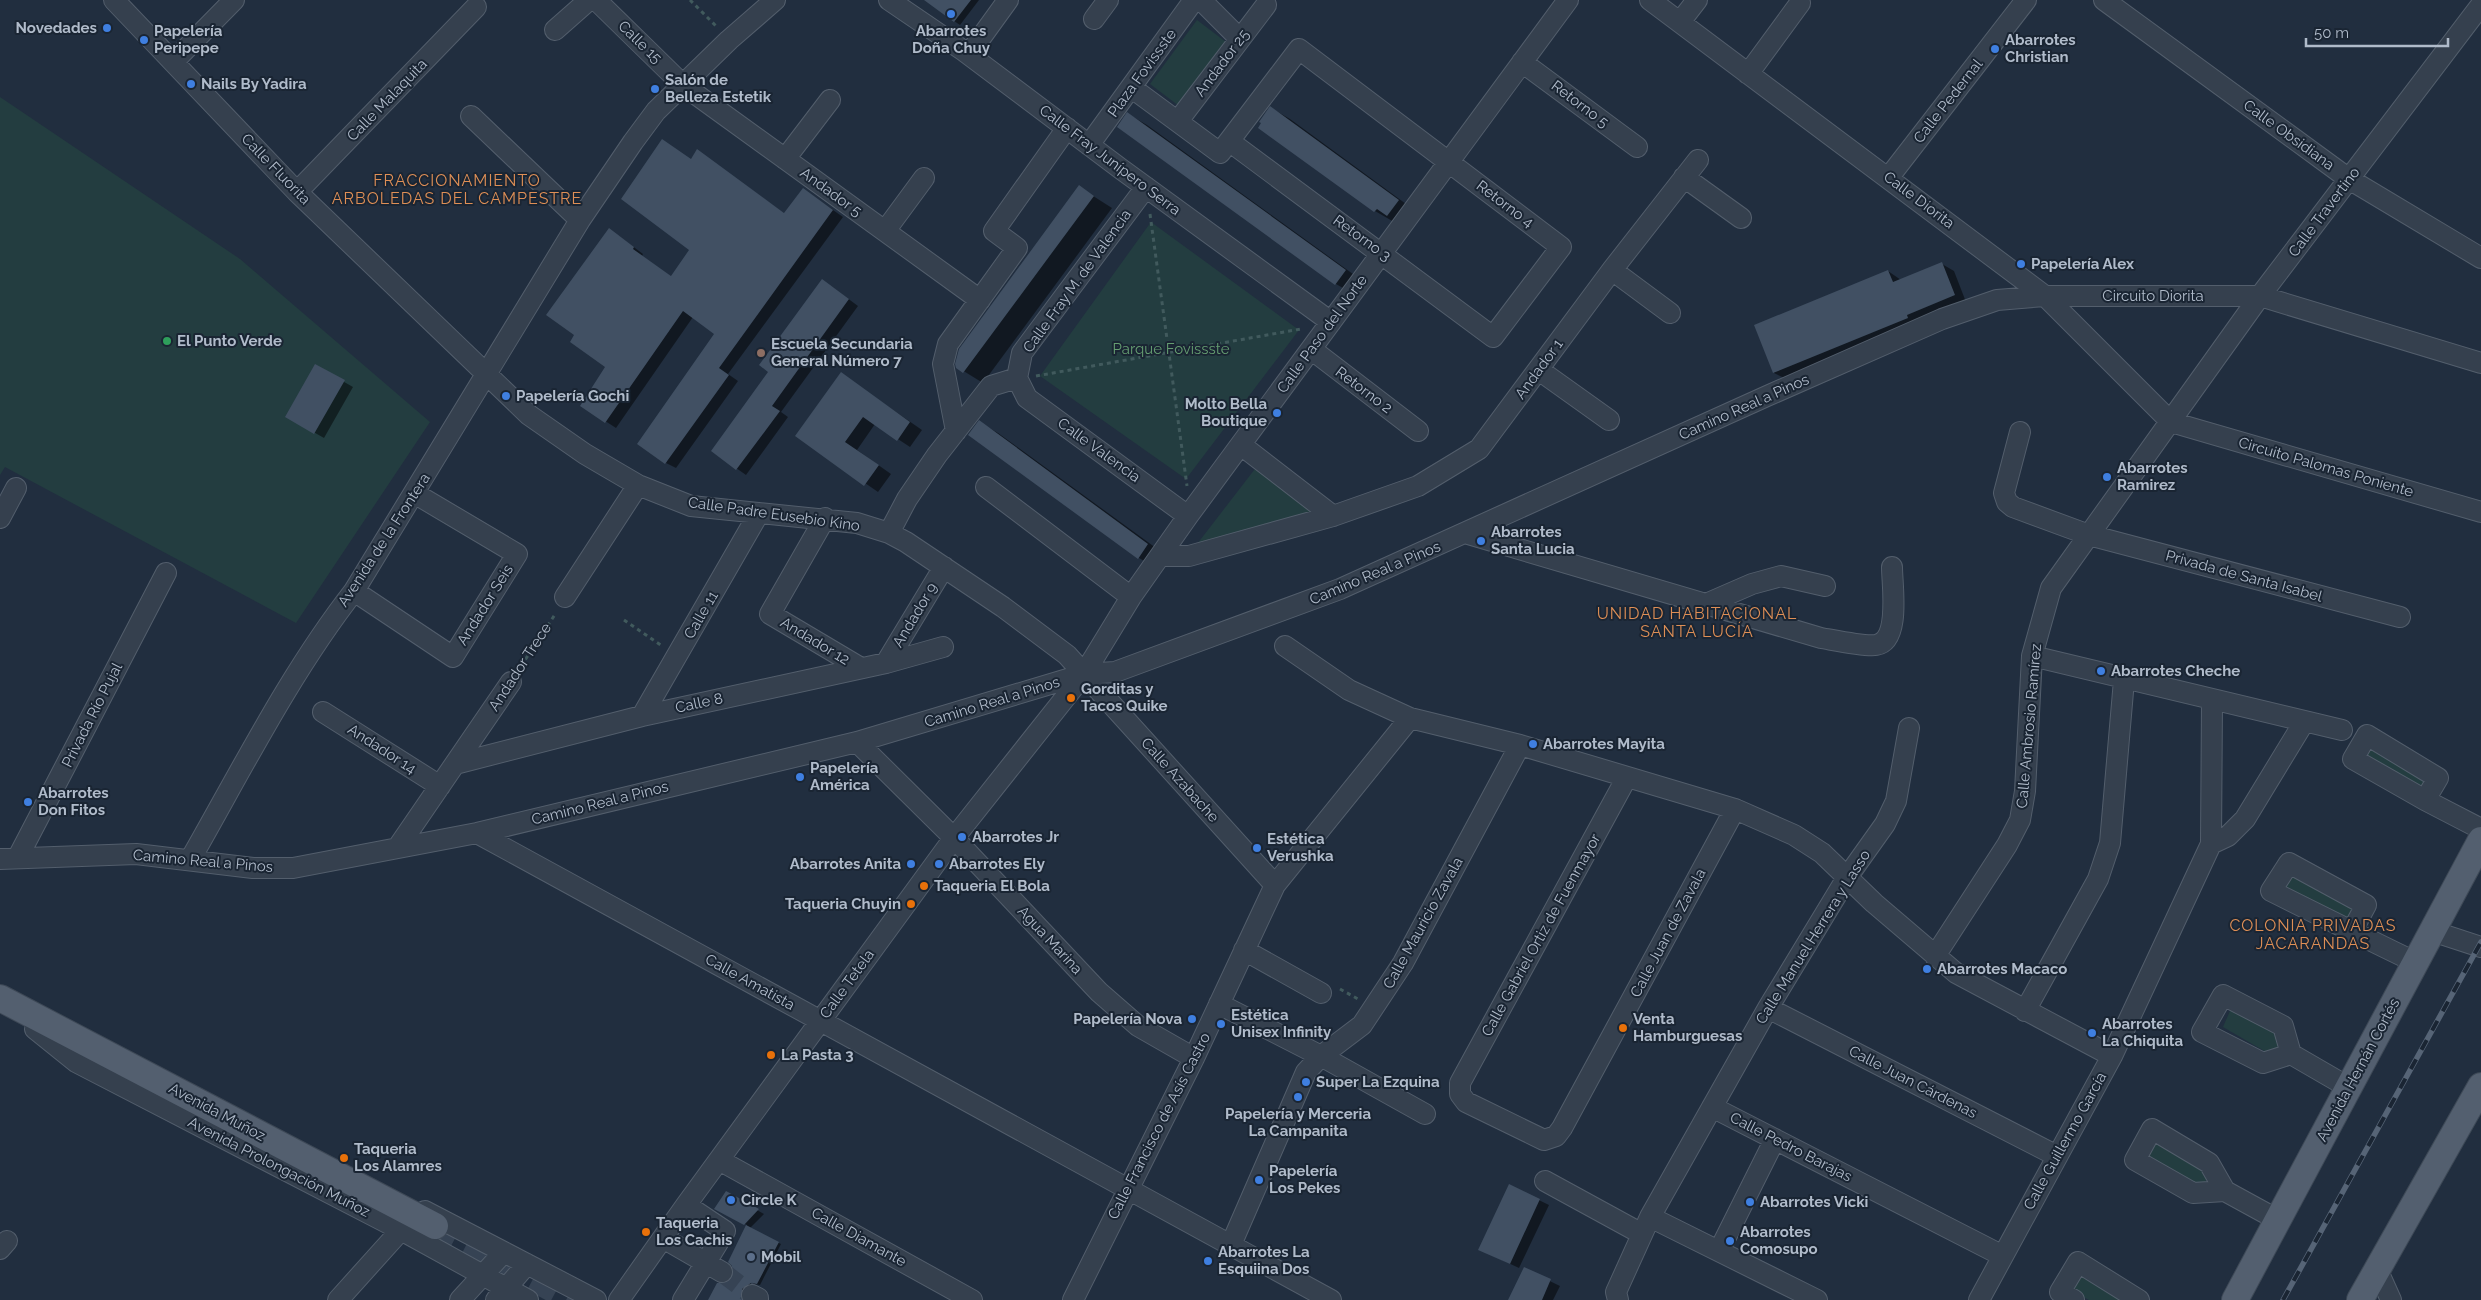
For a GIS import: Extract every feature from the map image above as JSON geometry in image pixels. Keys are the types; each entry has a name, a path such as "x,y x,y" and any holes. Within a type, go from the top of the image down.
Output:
{"main road":[{"name":"Avenida Hernán Cortés","path":"2235,1300 2481,840"},
{"name":"Avenida Muñoz","path":"19,1015 431,1230"},
{"path":"2360,1300 2478,1102"}],"street":[{"name":"Calle Fluorita","path":"114,0 297,192 486,375"},
{"path":"174,61 234,0"},
{"path":"556,30 589,0"},
{"name":"Calle 15","path":"596,0 683,85"},
{"name":"Avenida de la Frontera","path":"190,860 322,632 354,591 580,220 656,112 729,40 775,0"},
{"name":"Calle Fray Junípero Serra","path":"889,0 969,54 1089,145 1331,322"},
{"path":"969,54 1008,0"},
{"path":"1094,19 1108,0"},
{"name":"Plaza Fovissste","path":"1089,145 1194,0"},
{"path":"1201,0 1240,39"},
{"name":"Calle Paso del Norte","path":"1084,674 1131,597 1188,516 1568,0"},
{"name":"Calle Diorita","path":"1650,0 2045,296 2171,422"},
{"path":"1680,22 1697,0"},
{"name":"Calle Pedernal","path":"1889,178 2026,0"},
{"name":"Calle Obsidiana","path":"2104,0 2349,179 2481,258"},
{"path":"1748,74 1800,3"},
{"name":"Andador 25","path":"1178,121 1266,5"},
{"name":"Calle Travertino","path":"2171,422 2260,296 2481,5"},
{"name":"Calle Malaquita","path":"297,192 476,8"},
{"name":"Retorno 4","path":"1229,141 1299,49 1561,247 1493,337"},
{"name":"Retorno 5","path":"1522,62 1637,147"},
{"name":"Andador 5","path":"683,85 980,300"},
{"path":"1132,88 1220,153 1229,141"},
{"path":"785,159 830,100"},
{"path":"471,116 580,220"},
{"path":"956,431 943,364 948,344 1017,248 994,231 1067,128"},
{"name":"Retorno 3","path":"1229,141 1493,337"},
{"name":"Andador 1","path":"1160,556 1189,556 1333,516 1418,486 1479,450 1612,270 1698,160"},
{"path":"1684,177 1740,218"},
{"path":"885,231 924,178"},
{"name":"Calle Fray M. de Valencia","path":"1017,378 1022,353 1146,187"},
{"path":"1612,270 1670,313"},
{"name":"Circuito Diorita","path":"2045,296 2260,296"},
{"name":"Camino Real a Pinos","path":"9,858 136,854 253,868 293,868 398,846 477,833 857,742 1084,674 1115,672 1340,590 1468,534 1767,396 1942,320 1997,300 2045,296"},
{"path":"2260,296 2481,363"},
{"name":"Retorno 2","path":"1311,349 1418,431"},
{"path":"1539,370 1609,420"},
{"name":"Calle Padre Eusebio Kino","path":"486,375 529,415 585,454 638,485 691,506 825,518 857,523 889,533 944,567 1068,655 1084,674"},
{"path":"889,533 906,499 991,386 1017,378"},
{"name":"Calle Valencia","path":"1017,378 1027,398 1188,516"},
{"name":"Circuito Palomas Poniente","path":"2171,422 2481,512"},
{"name":"Calle Ambrosio Ramírez","path":"1935,956 2007,846 2020,820 2025,791 2032,656 2051,588 2171,422"},
{"name":"Privada de Santa Isabel","path":"2020,432 2004,493 2007,502 2013,507 2089,535 2400,616"},
{"path":"1241,445 1333,516"},
{"path":"565,597 638,485"},
{"path":"986,487 1131,597"},
{"path":"0,518 16,488"},
{"name":"Andador Seis","path":"354,591 453,657 517,554 414,493"},
{"name":"Calle 11","path":"642,716 759,513"},
{"name":"Andador 12","path":"825,518 770,614 861,668"},
{"path":"1468,534 1821,638 1876,645 1885,640 1893,628 1892,567"},
{"name":"Andador 9","path":"886,662 944,567"},
{"name":"Privada Río Pujal","path":"9,858 166,573"},
{"path":"1706,604 1752,584 1781,576 1826,586"},
{"path":"1286,646 1349,690 1410,718 1520,745 1735,809 1794,834 1822,853 1874,903 1956,973 2112,1056"},
{"name":"Calle 8","path":"455,764 642,716 943,648"},
{"path":"2032,656 2124,680 2342,730"},
{"name":"Calle Tetela","path":"619,1300 686,1205 954,838 1084,674"},
{"name":"Calle Azabache","path":"1084,674 1275,885"},
{"path":"2025,1011 2098,879 2110,844 2124,680"},
{"name":"Andador Trece","path":"398,846 511,682"},
{"name":"Calle Guillermo García","path":"1979,1300 2112,1056 2211,844 2212,701"},
{"name":"Andador 14","path":"324,712 440,786"},
{"name":"Calle Francisco de Asís Castro","path":"1078,1298 1128,1188 1194,1058 1275,885 1410,718"},
{"path":"2211,844 2228,836 2245,819 2304,722"},
{"name":"Calle Manuel Herrera y Lasso","path":"1618,1300 1616,1292 1646,1226 1712,1107 1768,1008 1848,876 1885,824 1896,801 1908,728"},
{"name":"Agua Marina","path":"857,742 954,838 1099,992 1138,1026 1194,1058"},
{"name":"Calle Mauricio Zavala","path":"1230,1247 1306,1072 1321,1056 1362,1025 1404,963 1520,745"},
{"name":"Calle Gabriel Ortiz de Fuenmayor","path":"1556,1136 1544,1140 1466,1102 1460,1094 1460,1083 1626,777"},
{"path":"2424,800 2481,829"},
{"name":"Calle Juan de Zavala","path":"1556,1136 1735,809"},
{"name":"Calle Amatista","path":"477,833 1128,1188 1230,1247 1330,1300"},
{"path":"2352,931 2415,962"},
{"path":"2432,931 2481,947"},
{"path":"1244,950 1321,993"},
{"path":"1219,1004 1321,1056 1426,1114"},
{"name":"Calle Juan Cárdenas","path":"1768,1008 2057,1156"},
{"name":"Avenida Prolongación Muñoz","path":"19,1015 76,1062 400,1230 482,1276 501,1294 528,1300"},
{"name":"Avenida Prolongación Muñoz","path":"19,1015 91,1035 596,1300"},
{"path":"2291,1054 2348,1087"},
{"name":"Calle Pedro Barajas","path":"1712,1107 2003,1256"},
{"path":"1719,1251 1776,1140"},
{"name":"Calle Diamante","path":"719,1160 972,1300"},
{"path":"1545,1181 1646,1226 1719,1251 1817,1300"},
{"path":"2225,1191 2278,1220"},
{"path":"683,1300 714,1267 725,1231 686,1205"},
{"path":"338,1300 400,1230"},
{"path":"663,1238 714,1267"},
{"path":"460,1300 504,1252"},
{"path":"2074,1300 2060,1292 2078,1262 2139,1300"},
{"path":"501,1294 527,1264"},
{"path":"2377,1269 2391,1300"}],"path":[{"path":"690,0 729,40"},
{"path":"1146,187 1186,479 1188,516"},
{"path":"1017,378 1169,353 1331,322"},
{"name":"Andador Trece","path":"511,682 565,597"},
{"path":"624,620 677,657"}],"green space":[{"path":"1197,20 1226,42 1179,106 1150,84"},
{"name":"El Punto Verde","path":"0,97 240,259 430,422 296,623 5,467 0,475"},
{"name":"Parque Fovissste","path":"1151,222 1299,330 1186,479 1040,376"},
{"path":"1258,465 1321,514 1194,548"},
{"path":"2367,737 2435,780 2424,798 2355,758"},
{"path":"2290,866 2364,905 2351,928 2274,891"},
{"path":"2233,1004 2283,1035 2273,1056 2223,1027"},
{"path":"2157,1138 2210,1170 2203,1188 2147,1155"},
{"path":"2084,1268 2132,1300 2089,1300 2072,1291"}],"building":[{"name":"Abarrotes Doña Chuy","path":"924,0 971,0 954,22"},
{"path":"1270,106 1399,200 1387,216 1377,209 1374,212 1258,128 1261,123 1259,122"},
{"path":"1127,112 1346,270 1335,285 1117,127"},
{"path":"662,139 691,159 697,149 784,213 803,188 833,210 719,368 729,375 665,464 637,444 714,334 683,311 605,423 580,406 605,367 570,342 574,335 546,315 609,228 634,247 633,249 671,276 689,250 621,199"},
{"path":"1079,185 1094,196 963,373 956,368 955,364 959,349"},
{"path":"1942,262 1955,295 1907,315 1908,318 1773,373 1754,325 1888,270 1893,282"},
{"path":"822,279 849,299 772,406 780,411 736,470 711,451 768,372 759,365"},
{"path":"315,364 345,380 314,434 285,417"},
{"path":"841,372 910,422 897,441 863,417 845,442 879,465 864,486 795,436"},
{"path":"979,420 1148,544 1138,559 968,435"},
{"path":"1509,1184 1540,1199 1510,1264 1478,1250"},
{"name":"Circle K","path":"726,1191 759,1209 744,1225 714,1209"},
{"name":"Mobil","path":"746,1225 779,1242 757,1284 751,1283 742,1289 742,1300 708,1300 717,1283 728,1282 732,1277 732,1266 728,1262"},
{"path":"1524,1267 1551,1279 1542,1300 1508,1300"}],"tunnel":[{"path":"428,1234 512,1278"},
{"path":"499,1260 573,1300"},
{"path":"722,1272 752,1295"}],"railway":[{"path":"2283,1300 2481,942"}],"place":[{"name":"Abarrotes Doña Chuy","path":"951,14"},
{"name":"Novedades","path":"107,28"},
{"name":"Papelería Peripepe","path":"144,40"},
{"name":"Abarrotes Christian","path":"1995,49"},
{"name":"Nails By Yadira","path":"191,84"},
{"name":"Salón de Belleza Estetik","path":"655,89"},
{"name":"Papelería Alex","path":"2021,264"},
{"name":"El Punto Verde","path":"167,341"},
{"name":"Escuela Secundaria General Número 7","path":"761,353"},
{"name":"Papelería Gochi","path":"506,396"},
{"name":"Molto Bella Boutique","path":"1277,413"},
{"name":"Abarrotes Ramirez","path":"2107,477"},
{"name":"Abarrotes Santa Lucia","path":"1481,541"},
{"name":"Abarrotes Cheche","path":"2101,671"},
{"name":"Gorditas y Tacos Quike","path":"1071,698"},
{"name":"Abarrotes Mayita","path":"1533,744"},
{"name":"Papelería América","path":"800,777"},
{"name":"Abarrotes Don Fitos","path":"28,802"},
{"name":"Abarrotes Jr","path":"962,837"},
{"name":"Estética Verushka","path":"1257,848"},
{"name":"Abarrotes Anita","path":"911,864"},
{"name":"Abarrotes Ely","path":"939,864"},
{"name":"Taqueria El Bola","path":"924,886"},
{"name":"Taqueria Chuyin","path":"911,904"},
{"name":"Abarrotes Macaco","path":"1927,969"},
{"name":"Papelería Nova","path":"1192,1019"},
{"name":"Estética Unisex Infinity","path":"1221,1024"},
{"name":"Venta Hamburguesas","path":"1623,1028"},
{"name":"Abarrotes La Chiquita","path":"2092,1033"},
{"name":"La Pasta 3","path":"771,1055"},
{"name":"Super La Ezquina","path":"1306,1082"},
{"name":"Papelería y Merceria La Campanita","path":"1298,1097"},
{"name":"Taqueria Los Alamres","path":"344,1158"},
{"name":"Papelería Los Pekes","path":"1259,1180"},
{"name":"Circle K","path":"731,1200"},
{"name":"Abarrotes Vicki","path":"1750,1202"},
{"name":"Taqueria Los Cachis","path":"646,1232"},
{"name":"Abarrotes Comosupo","path":"1730,1241"},
{"name":"Mobil","path":"751,1257"},
{"name":"Abarrotes La Esquiina Dos","path":"1208,1261"}],"district":[{"name":"FRACCIONAMIENTO ARBOLEDAS DEL CAMPESTRE","path":"457,189"},
{"name":"UNIDAD HABITACIONAL SANTA LUCÍA","path":"1697,622"},
{"name":"COLONIA PRIVADAS JACARANDAS","path":"2313,934"}]}
